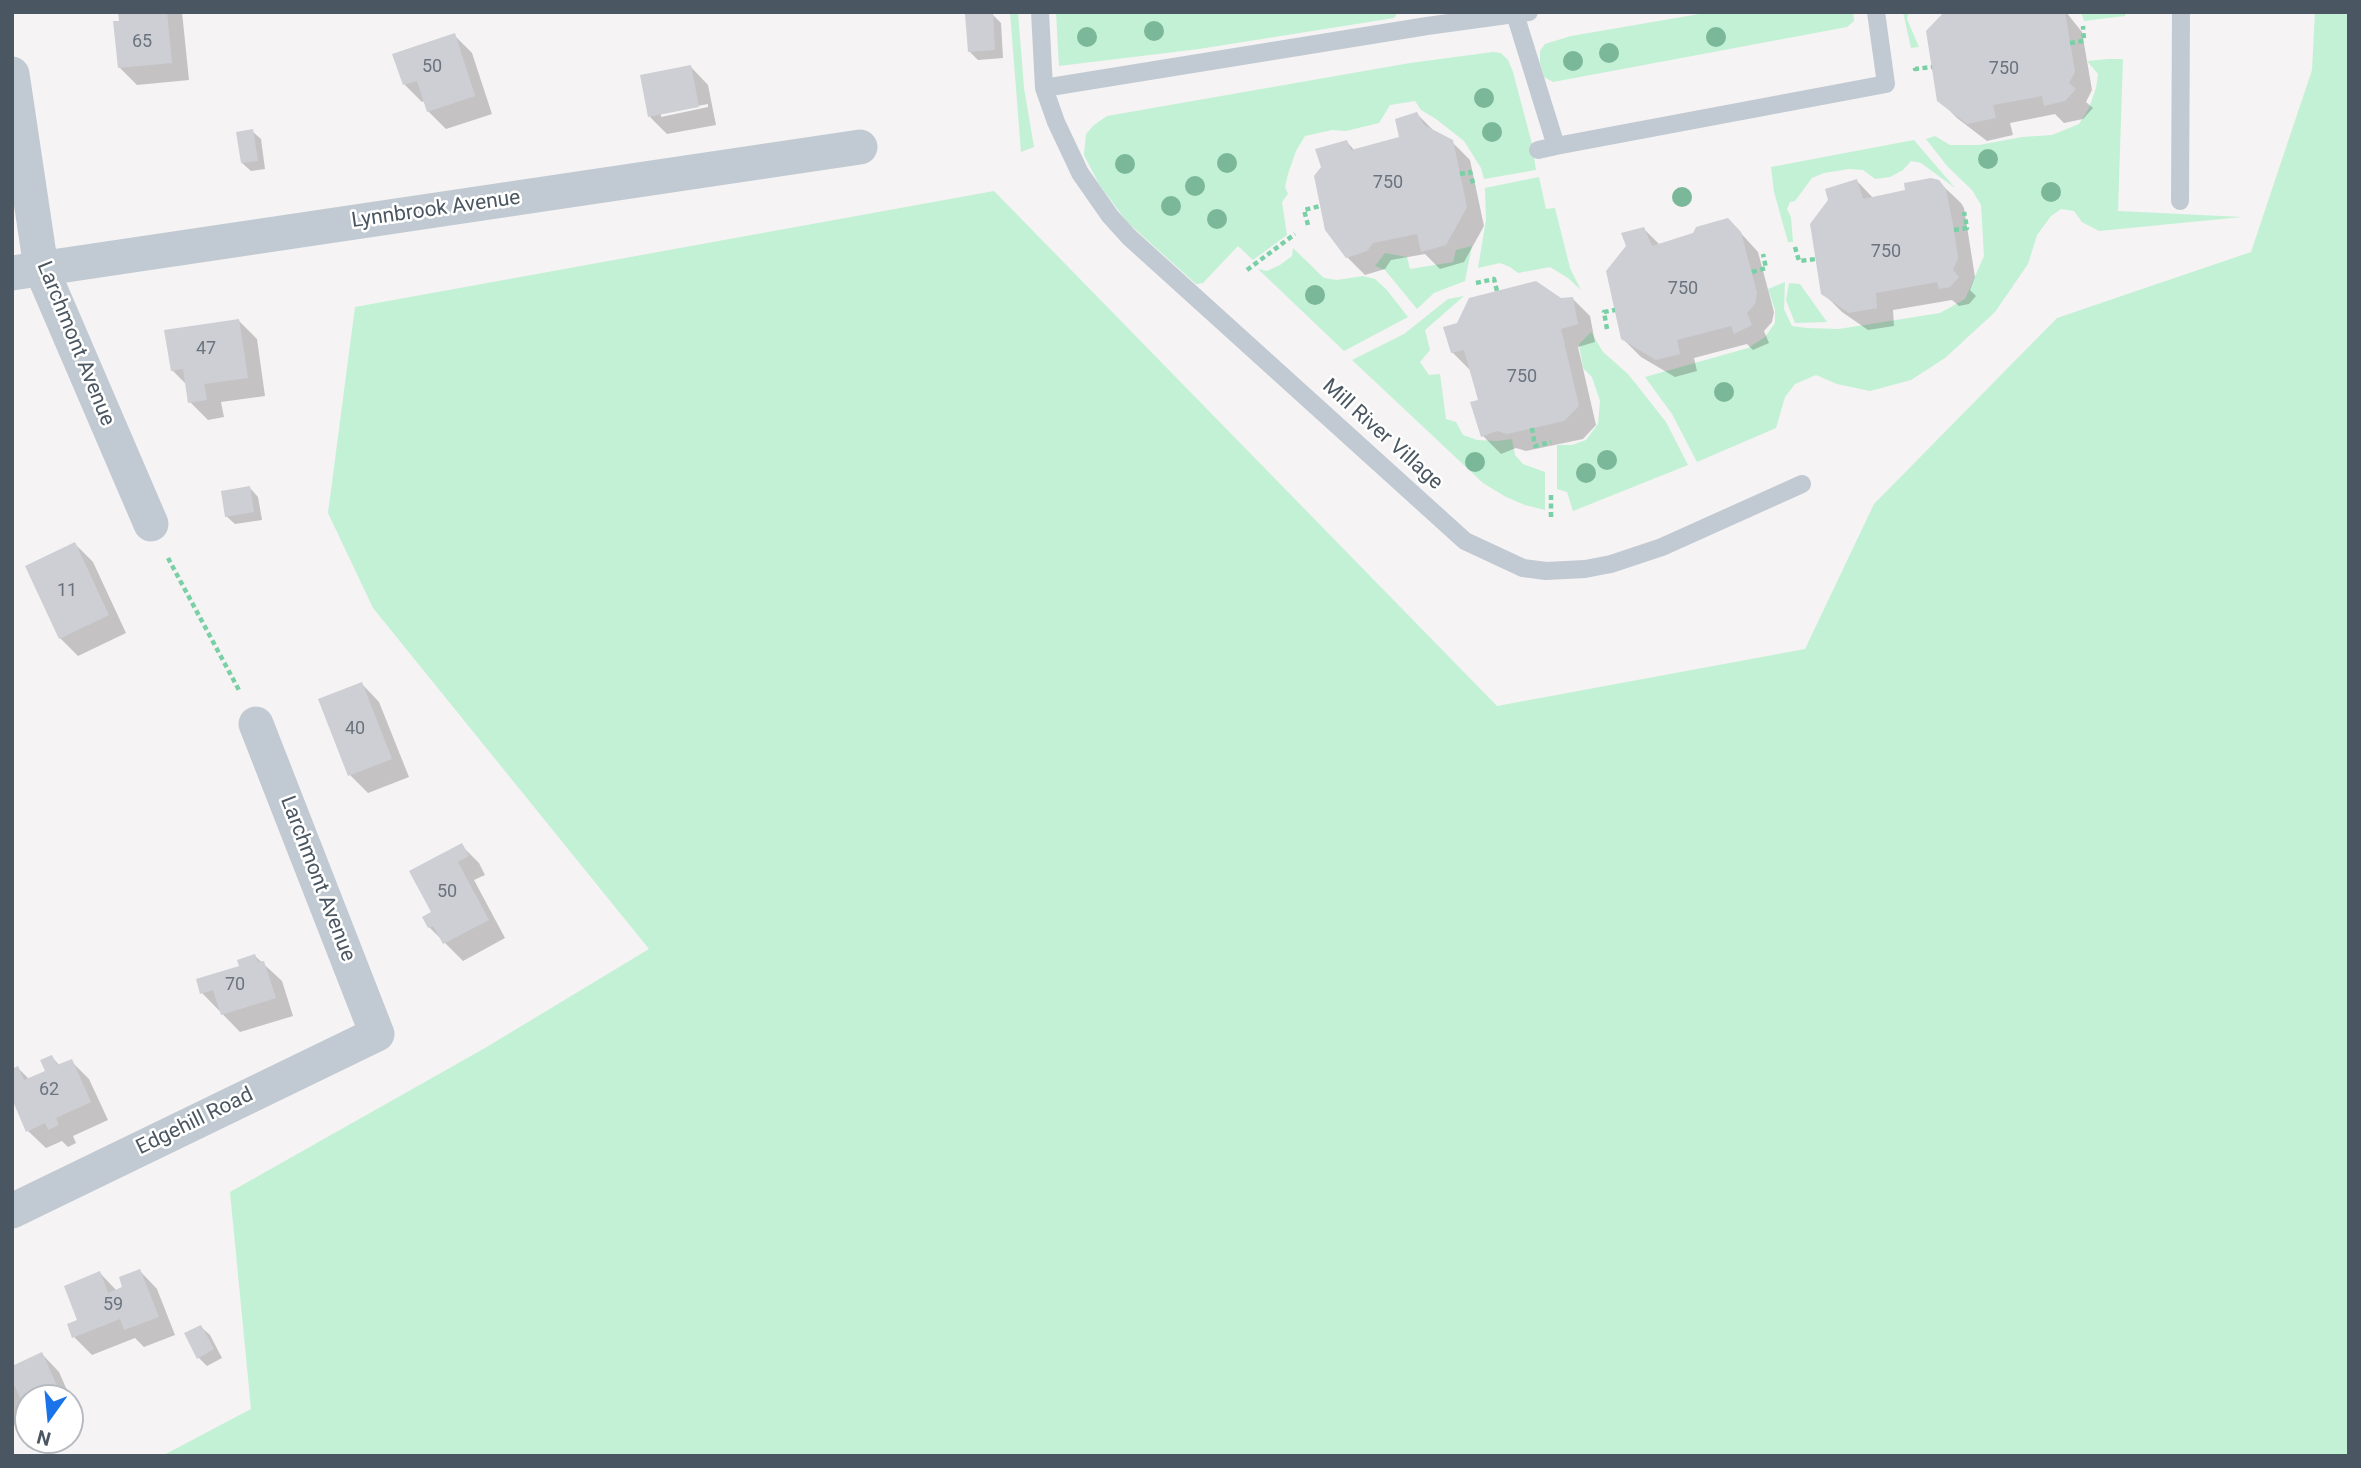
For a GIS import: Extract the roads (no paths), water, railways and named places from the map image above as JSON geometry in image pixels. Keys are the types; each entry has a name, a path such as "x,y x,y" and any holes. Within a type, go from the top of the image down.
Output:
{"street":[{"name":"Larchmont Avenue","path":"12,74 27,271 151,524"},
{"name":"Lynnbrook Avenue","path":"27,271 860,147"},
{"name":"Larchmont Avenue","path":"256,724 377,1034"},
{"name":"Edgehill Road","path":"12,1211 377,1034"}],"lane":[{"name":"Mill River Village","path":"1040,12 1044,88 1056,122 1080,173 1110,216 1129,237 1465,541 1523,568 1546,571 1585,569 1611,564 1662,547 1802,484"},
{"path":"1044,88 1426,19 1522,13 1547,148 1894,83 1876,12"},
{"path":"2180,201 2181,12"}]}
